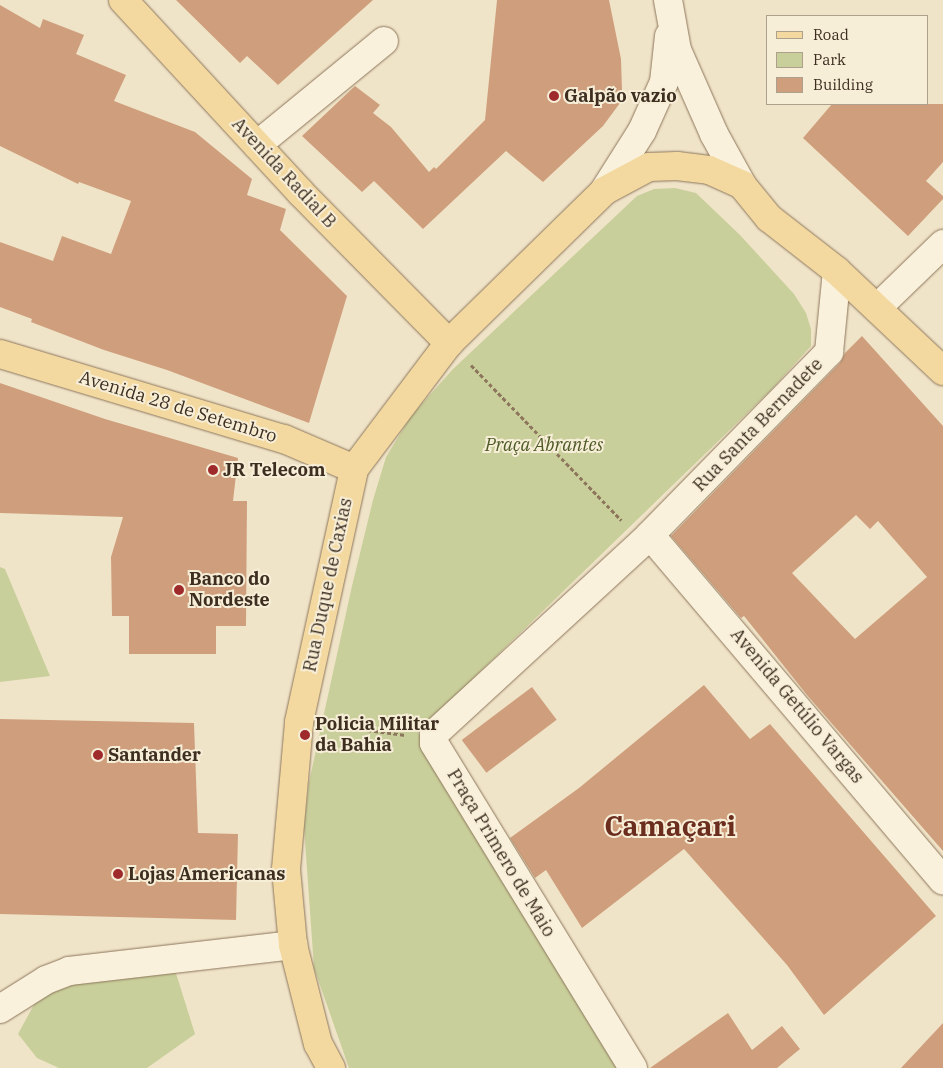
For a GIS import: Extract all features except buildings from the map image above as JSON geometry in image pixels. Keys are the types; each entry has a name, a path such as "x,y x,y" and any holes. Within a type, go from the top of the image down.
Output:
{"main road":[{"name":"Avenida Radial B","path":"122,0 257,145 449,343"},
{"name":"Rua Duque de Caxias","path":"331,1068 318,1044 293,945 286,869 299,722 354,469 449,343 604,191 649,167 677,166 709,170 742,184"},
{"path":"742,184 769,218 837,271 943,371"},
{"name":"Avenida 28 de Setembro","path":"0,354 284,440 354,469"}],"street":[{"path":"670,6 677,50 714,134 742,184"},
{"path":"604,191 642,131 664,82 670,6"},
{"path":"257,145 384,40"},
{"path":"877,308 943,244"},
{"name":"Rua Santa Bernadete","path":"646,538 829,352 837,271"},
{"path":"433,739 434,734 646,538"},
{"name":"Avenida Getúlio Vargas","path":"646,538 943,880"},
{"name":"Praça Primero de Maio","path":"433,739 633,1068"},
{"path":"0,1009 46,980 69,970 293,945"}],"path":[{"path":"449,343 646,538"},
{"path":"299,722 433,739"}],"green space":[{"name":"Praça Abrantes","path":"675,188 696,193 740,235 794,294 806,313 811,329 811,346 771,390 418,732 618,1068 349,1068 314,968 304,827 309,782 352,586 373,500 386,457 411,416 453,369 637,196 654,189"},
{"path":"0,567 5,569 50,676 0,682"},
{"path":"175,970 195,1034 147,1068 59,1068 37,1058 18,1034 37,999 70,979"}],"place":[{"name":"Galpão vazio","path":"554,96"},
{"name":"JR Telecom","path":"213,470"},
{"name":"Banco do Nordeste","path":"179,590"},
{"name":"Policia Militar da Bahia","path":"305,735"},
{"name":"Santander","path":"98,755"},
{"name":"Lojas Americanas","path":"118,874"}],"district":[{"name":"Camaçari","path":"670,826"}]}
